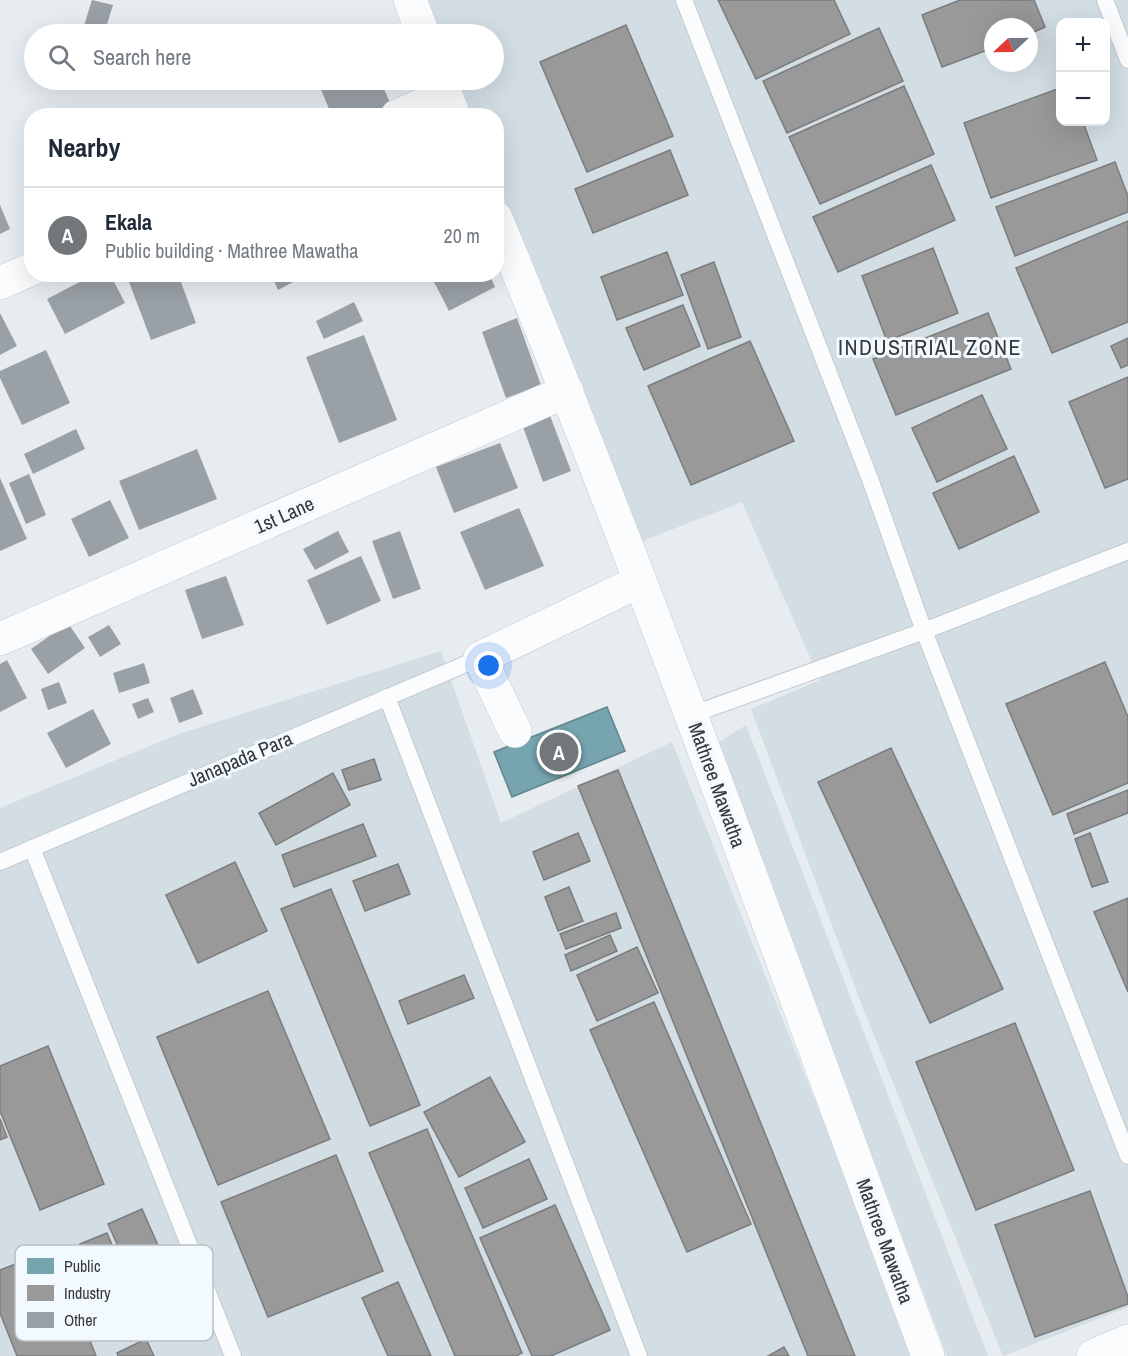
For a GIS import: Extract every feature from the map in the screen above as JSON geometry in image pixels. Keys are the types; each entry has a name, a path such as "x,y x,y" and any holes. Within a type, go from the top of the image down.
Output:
{"street":[{"path":"410,0 419,24"},
{"path":"418,108 447,97"},
{"name":"Mathree Mawatha","path":"504,238 567,391 691,715 927,1356"},
{"path":"0,283 24,272"},
{"name":"1st Lane","path":"0,639 567,391"},
{"path":"515,731 480,658 640,582"},
{"path":"1093,1356 1128,1341"}],"lane":[{"path":"684,0 870,479 924,631 1128,1156"},
{"path":"1105,0 1128,60"},
{"path":"691,715 924,631 1128,550"},
{"name":"Janapada Para","path":"0,862 480,658"},
{"path":"387,697 639,1356"},
{"path":"32,848 189,1245"},
{"path":"213,1305 233,1356"}],"shaded area":[{"path":"428,0 1128,0 1128,1307 1003,1356 863,1008 751,709 820,680 742,502 635,544 504,198 504,108 469,108 462,90 504,90 504,24 437,24"},
{"path":"441,651 501,823 672,742 917,1356 0,1356 0,808 179,734"},
{"path":"746,725 988,1356 947,1356 718,743"}],"building: Public":[{"path":"607,707 625,751 512,797 494,752"}],"building: Industry":[{"path":"718,0 834,0 850,34 756,79"},
{"path":"960,0 1034,0 1045,27 1038,30 1038,18 984,18 984,51 942,67 922,15"},
{"path":"626,25 673,136 587,172 540,62"},
{"path":"879,28 903,81 787,133 763,81"},
{"path":"904,86 934,154 820,204 789,137"},
{"path":"1056,89 1056,126 1084,126 1097,160 991,198 964,123"},
{"path":"670,150 688,195 593,233 575,189"},
{"path":"1115,162 1128,196 1128,212 1015,256 996,207"},
{"path":"931,165 955,220 838,272 813,217"},
{"path":"1128,221 1128,322 1052,353 1016,268"},
{"path":"933,248 958,313 887,341 862,276"},
{"path":"667,252 683,295 617,320 601,277"},
{"path":"714,262 741,337 708,349 681,275"},
{"path":"683,305 700,346 644,370 626,328"},
{"path":"988,313 1011,369 896,415 873,359"},
{"path":"1128,338 1128,365 1121,368 1111,346"},
{"path":"750,341 794,441 691,485 648,386"},
{"path":"1128,377 1128,479 1105,488 1069,402"},
{"path":"982,395 1007,449 937,482 912,428"},
{"path":"1014,456 1039,512 959,549 933,493"},
{"path":"1105,662 1128,717 1128,783 1053,815 1006,704"},
{"path":"891,748 1003,989 930,1023 818,782"},
{"path":"374,759 381,780 349,790 342,770"},
{"path":"618,770 855,1356 808,1356 578,786"},
{"path":"333,773 350,805 276,845 259,813"},
{"path":"1128,790 1128,813 1074,834 1067,814"},
{"path":"363,824 376,856 294,887 282,855"},
{"path":"578,833 590,861 544,880 533,852"},
{"path":"1090,833 1108,882 1092,887 1075,839"},
{"path":"235,862 267,931 198,963 166,895"},
{"path":"398,864 410,894 365,911 353,881"},
{"path":"569,887 583,921 558,931 545,897"},
{"path":"331,889 420,1105 370,1126 281,909"},
{"path":"1128,898 1128,992 1094,912"},
{"path":"616,913 621,928 566,949 560,934"},
{"path":"610,935 617,951 571,971 565,955"},
{"path":"637,947 658,993 597,1021 577,975"},
{"path":"464,975 474,998 408,1024 399,1001"},
{"path":"268,991 330,1139 218,1185 157,1037"},
{"path":"654,1002 751,1224 687,1252 590,1030"},
{"path":"1015,1023 1074,1170 976,1210 916,1062"},
{"path":"48,1046 104,1184 40,1210 0,1111 0,1066"},
{"path":"490,1077 525,1142 459,1177 424,1112"},
{"path":"0,1119 7,1137 0,1140"},
{"path":"427,1129 522,1353 516,1356 455,1356 369,1153"},
{"path":"336,1155 383,1271 268,1317 221,1202"},
{"path":"529,1159 547,1199 483,1228 465,1188"},
{"path":"1090,1191 1128,1297 1128,1304 1035,1337 995,1225"},
{"path":"555,1205 610,1330 551,1356 532,1356 480,1238"},
{"path":"142,1209 158,1245 117,1245 108,1224"},
{"path":"107,1233 112,1245 80,1245"},
{"path":"15,1264 15,1341 90,1341 96,1356 17,1356 0,1313 0,1270"},
{"path":"398,1282 431,1356 388,1356 362,1298"},
{"path":"142,1341 147,1341 154,1356 118,1356 117,1353"},
{"path":"784,1347 789,1356 768,1356"}],"building: Other":[{"path":"92,0 113,5 107,24 85,24"},
{"path":"321,90 384,90 391,105 384,108 329,108"},
{"path":"0,205 10,229 0,234"},
{"path":"80,282 114,282 125,303 65,334 47,299"},
{"path":"129,282 181,282 196,323 151,340"},
{"path":"274,282 293,282 278,290"},
{"path":"434,282 493,282 495,287 449,311"},
{"path":"354,302 363,321 324,339 316,321"},
{"path":"0,313 17,346 0,355"},
{"path":"517,318 541,385 506,398 482,332"},
{"path":"364,335 397,420 339,443 306,357"},
{"path":"46,350 70,403 22,425 0,378 0,371"},
{"path":"549,413 571,471 543,482 522,424"},
{"path":"76,429 85,449 33,474 24,454"},
{"path":"500,443 518,488 454,513 436,467"},
{"path":"197,449 217,499 139,530 119,481"},
{"path":"29,474 46,515 26,524 9,483"},
{"path":"0,478 27,539 0,551"},
{"path":"110,500 129,538 89,557 71,519"},
{"path":"519,508 544,566 485,590 460,532"},
{"path":"338,531 349,552 315,570 303,549"},
{"path":"400,531 421,589 393,599 372,541"},
{"path":"361,556 381,601 327,625 307,580"},
{"path":"226,576 244,625 202,639 185,590"},
{"path":"68,623 85,648 48,674 31,649"},
{"path":"109,625 121,644 100,657 88,637"},
{"path":"7,660 27,698 0,712 0,664"},
{"path":"144,663 150,683 119,693 113,673"},
{"path":"59,682 67,703 48,710 41,689"},
{"path":"193,689 203,714 179,723 170,698"},
{"path":"148,698 154,712 138,719 132,704"},
{"path":"93,709 111,744 66,768 47,733"}],"place":[{"name":"Ekala","path":"559,752"}],"district":[{"name":"INDUSTRIAL ZONE","path":"930,347"}]}
